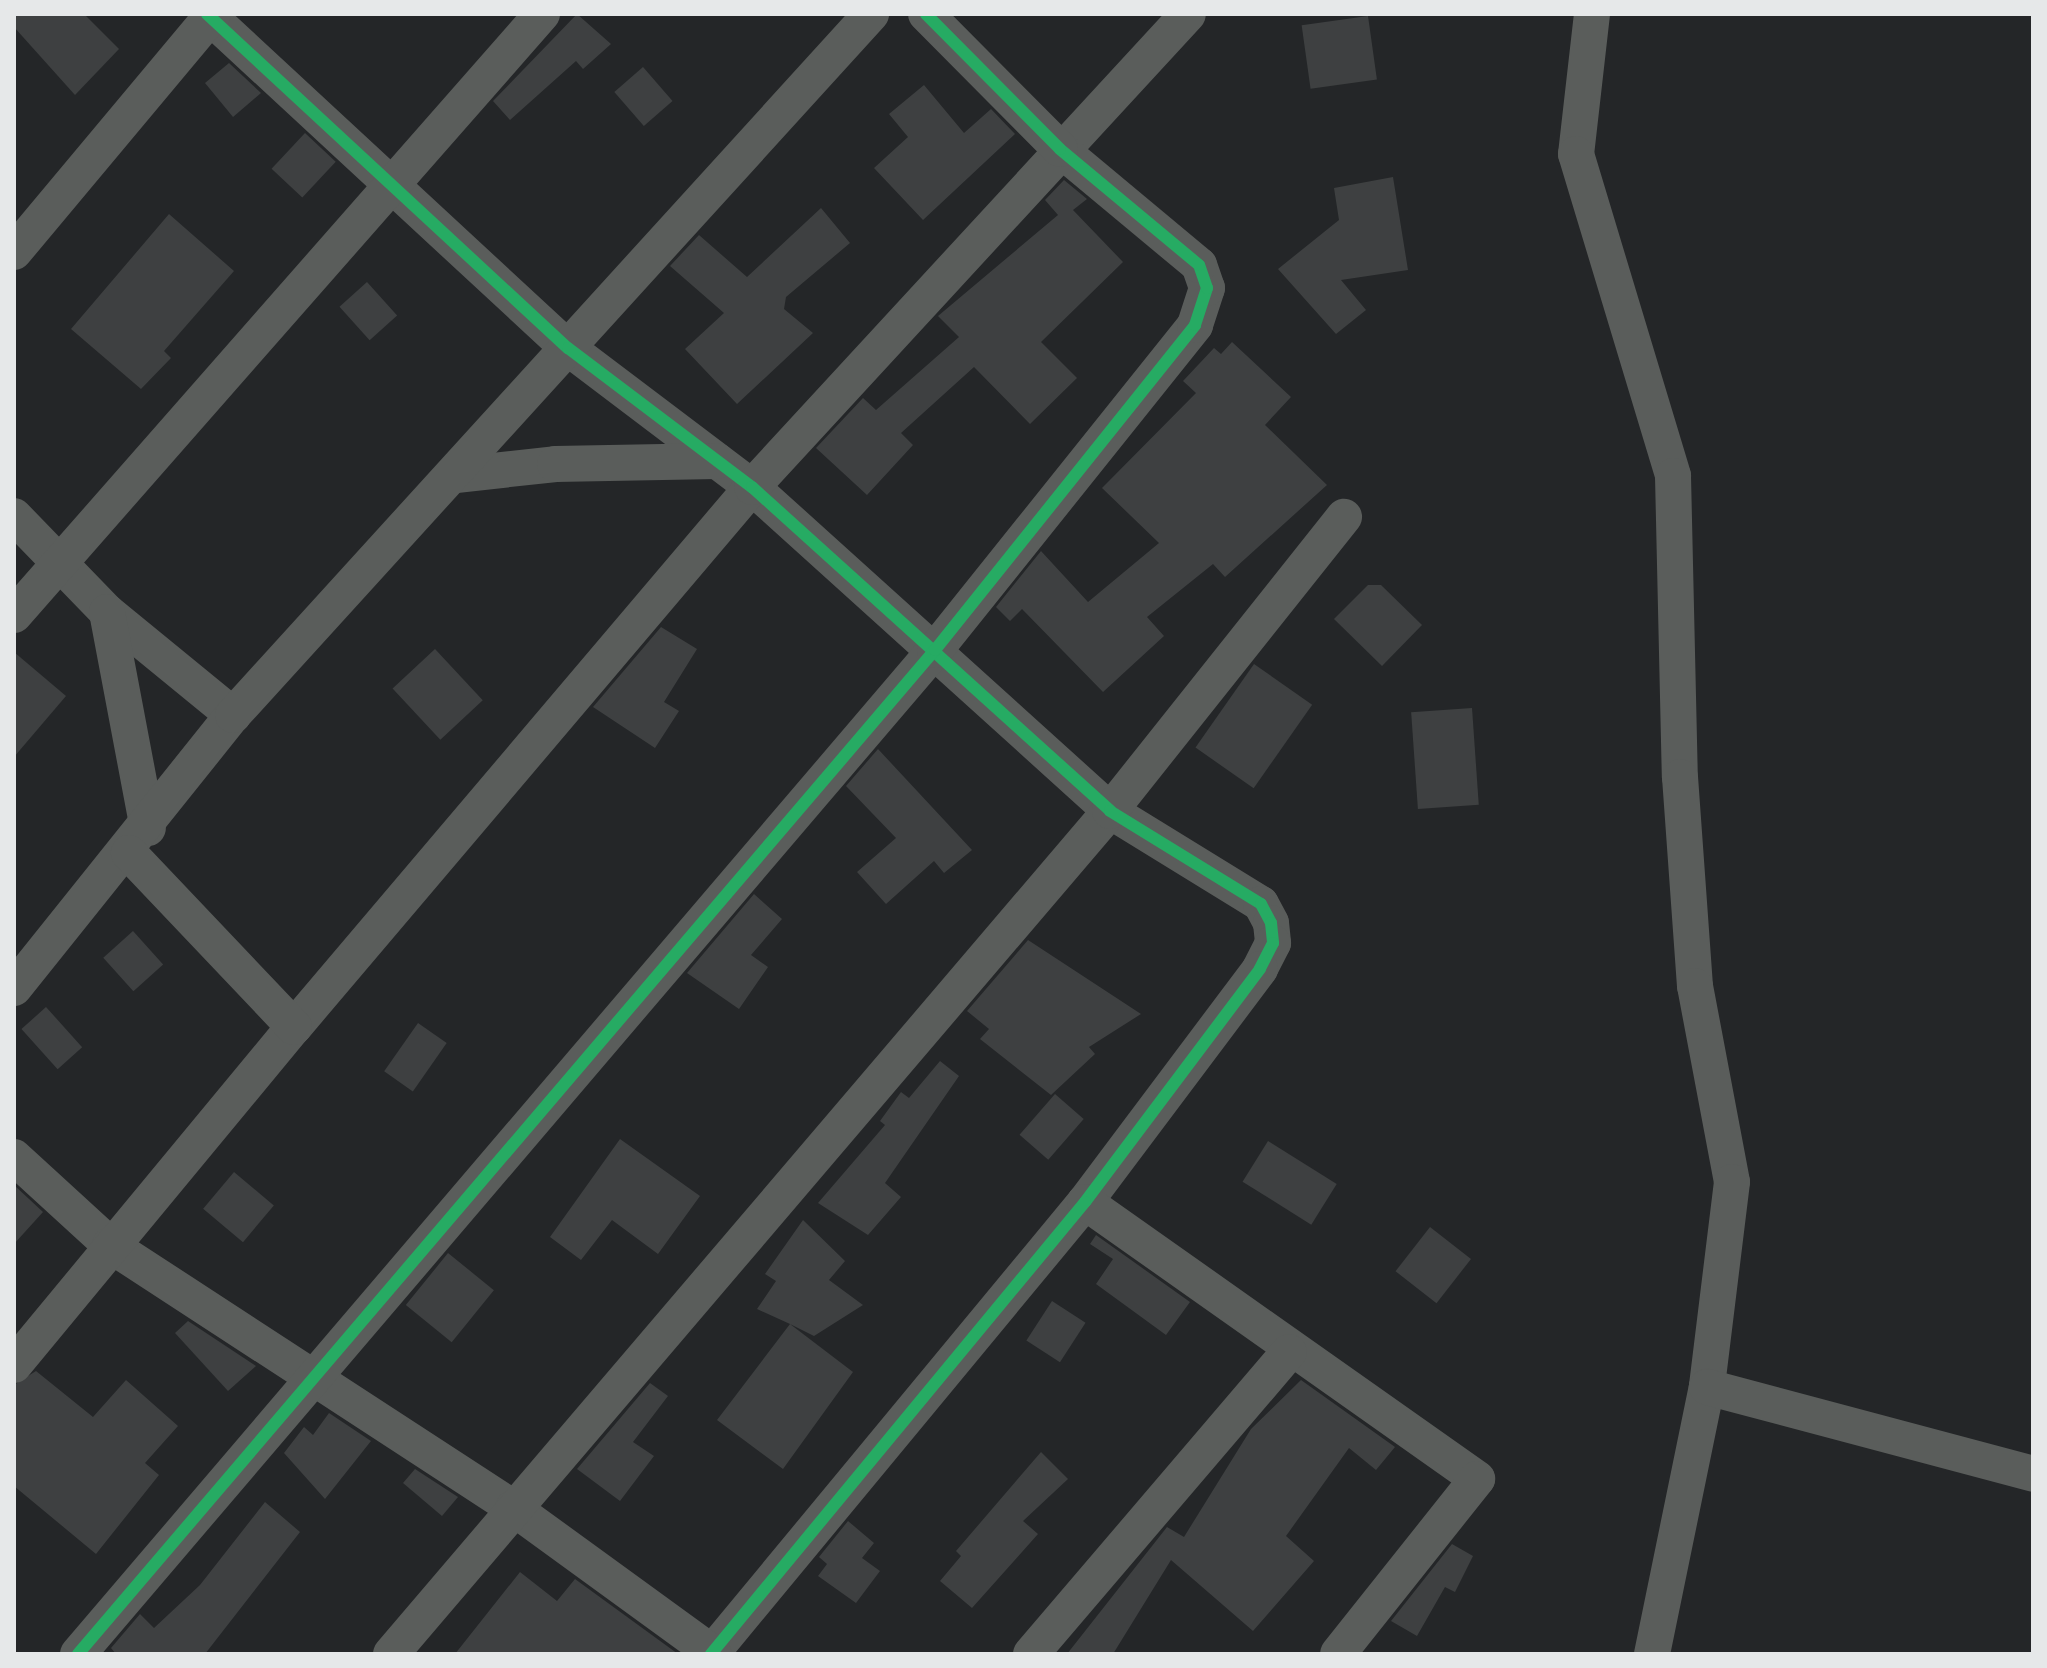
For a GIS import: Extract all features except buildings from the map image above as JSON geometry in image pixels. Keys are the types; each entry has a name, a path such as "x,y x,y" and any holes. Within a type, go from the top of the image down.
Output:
{"street":[{"path":"14,615 396,185 542,14"},
{"path":"14,988 138,840 233,715 456,475 871,14"},
{"path":"78,1654 310,1377 935,650 1195,325 1207,288 1199,265 1060,149 926,14"},
{"path":"14,1365 110,1245 752,487 1060,149 1188,14"},
{"path":"1592,14 1576,154 1673,476 1680,777 1695,986 1732,1182 1707,1387 1652,1654"},
{"path":"14,252 210,15 568,348 752,487 1110,811 1261,904 1273,943 1085,1202 712,1654 513,1508 110,1245 14,1157"},
{"path":"456,475 555,464 717,461"},
{"path":"14,516 107,612 233,715"},
{"path":"391,1654 1110,811 1344,517"},
{"path":"107,612 138,840 294,1027"},
{"path":"1085,1202 1289,1352 1477,1479 1338,1654"},
{"path":"1031,1654 1289,1352"},
{"path":"1707,1387 2033,1474"}],"cycle path":[{"path":"207,14 568,348 752,487 1110,811 1261,904 1271,923 1273,943 1260,969 1085,1202 711,1654"},
{"path":"78,1654 935,650 1195,325 1207,288 1199,265 1060,149 926,14"}]}
